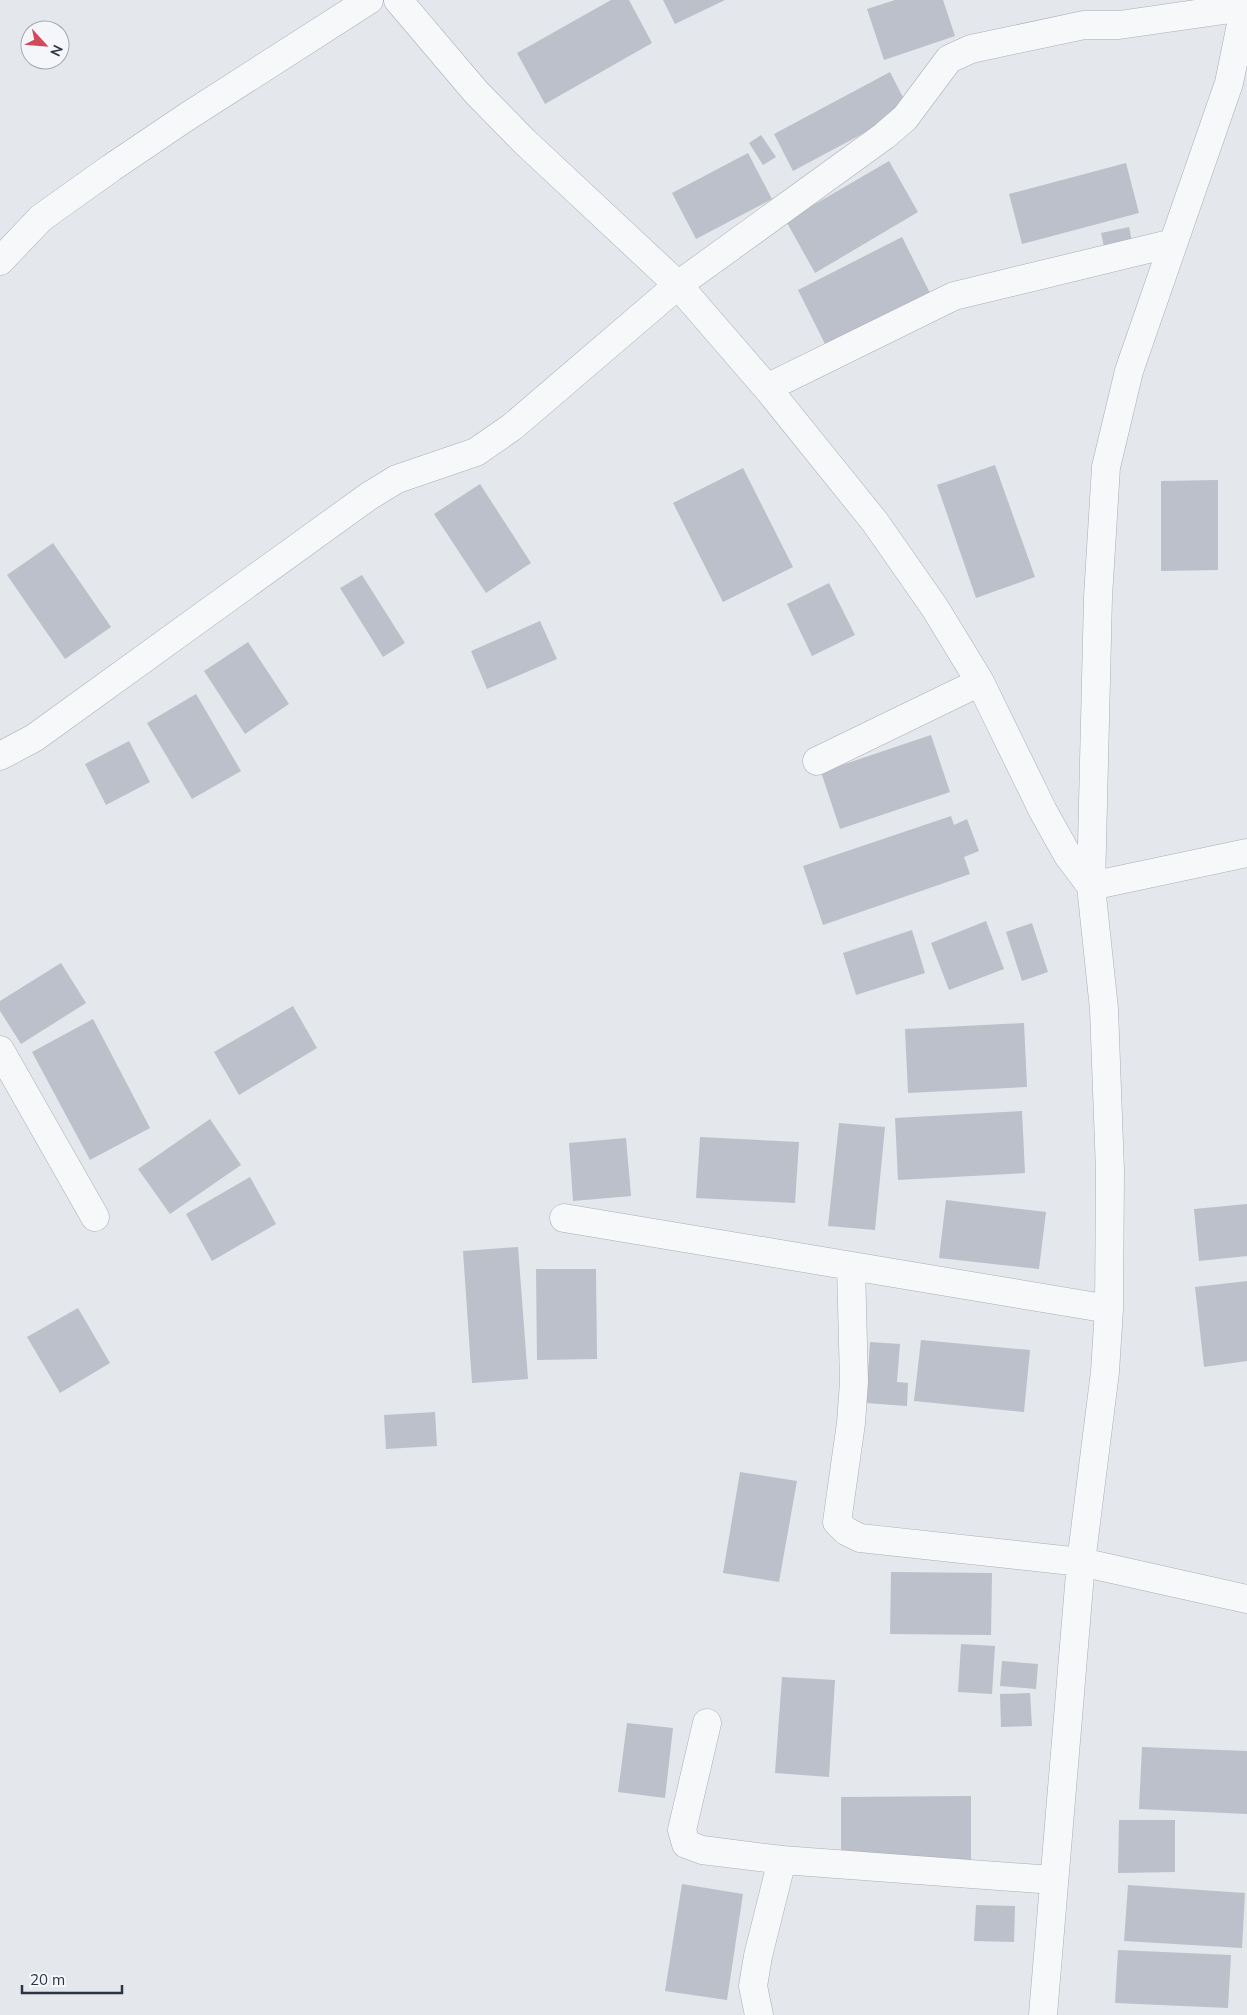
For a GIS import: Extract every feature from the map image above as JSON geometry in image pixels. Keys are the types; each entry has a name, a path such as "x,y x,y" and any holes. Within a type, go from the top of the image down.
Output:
{"street":[{"path":"0,261 40,218 185,118 369,0"},
{"path":"398,0 476,92 524,142 678,285 768,388 875,522 935,608 980,682 1043,811 1067,854 1091,886"},
{"path":"0,756 34,738 369,496 396,479 476,452 512,427 678,285 884,136 905,118 948,59 971,49 1084,25 1119,26 1246,4 1229,83 1129,371 1106,467 1098,597 1091,886 1104,1009 1110,1171 1109,1309 1105,1372 1081,1562 1043,2015"},
{"path":"768,388 954,296 1172,243"},
{"path":"817,761 980,682"},
{"path":"1091,886 1247,853"},
{"path":"0,1050 95,1217"},
{"path":"564,1218 1109,1309"},
{"path":"851,1266 854,1382 851,1423 837,1522 846,1531 860,1538 1081,1562 1247,1599"},
{"path":"707,1723 682,1830 686,1844 702,1850 782,1860 1054,1880"},
{"path":"758,2015 753,1986 758,1956 782,1860"}],"building":[{"path":"611,0 629,0 652,43 545,104 517,53"},
{"path":"663,0 725,0 675,24"},
{"path":"895,0 943,0 955,36 884,60 867,9"},
{"path":"890,72 909,109 793,171 774,134"},
{"path":"761,135 776,157 763,165 749,143"},
{"path":"748,153 772,199 696,239 672,193"},
{"path":"889,161 918,212 815,273 786,221"},
{"path":"1126,163 1139,213 1022,244 1009,194"},
{"path":"1129,227 1133,246 1105,252 1101,233"},
{"path":"902,237 930,293 826,346 798,290"},
{"path":"995,465 1035,577 976,598 937,485"},
{"path":"743,468 793,567 723,602 673,503"},
{"path":"1218,480 1218,570 1161,571 1161,481"},
{"path":"480,484 531,563 486,593 434,514"},
{"path":"53,543 111,627 65,659 7,575"},
{"path":"362,575 405,643 383,657 340,588"},
{"path":"829,583 855,635 812,656 787,604"},
{"path":"540,621 557,659 487,689 471,651"},
{"path":"248,642 289,704 245,734 204,671"},
{"path":"196,694 241,771 192,799 147,723"},
{"path":"931,735 950,792 840,829 821,772"},
{"path":"129,741 150,782 106,805 85,764"},
{"path":"951,816 954,825 967,819 979,851 964,857 970,874 823,925 803,866"},
{"path":"986,921 1004,969 949,990 931,943"},
{"path":"1032,923 1048,972 1022,981 1006,932"},
{"path":"912,930 925,973 856,995 843,953"},
{"path":"61,963 86,1003 21,1044 0,1011 0,1001"},
{"path":"293,1006 317,1048 239,1095 214,1052"},
{"path":"93,1019 150,1128 90,1160 32,1052"},
{"path":"1024,1023 1027,1087 908,1093 905,1029"},
{"path":"1022,1111 1025,1173 898,1180 895,1118"},
{"path":"210,1119 241,1165 170,1214 138,1169"},
{"path":"839,1123 885,1127 875,1230 828,1226"},
{"path":"700,1137 799,1142 795,1203 696,1198"},
{"path":"626,1138 631,1196 573,1201 569,1143"},
{"path":"250,1177 276,1224 212,1261 186,1214"},
{"path":"946,1200 1046,1212 1039,1269 939,1258"},
{"path":"1247,1204 1247,1256 1199,1261 1194,1209"},
{"path":"518,1247 528,1379 472,1383 463,1251"},
{"path":"536,1269 596,1269 597,1359 537,1360"},
{"path":"1247,1281 1247,1361 1204,1367 1195,1287"},
{"path":"78,1308 110,1363 60,1393 27,1337"},
{"path":"921,1340 1030,1350 1024,1412 914,1401"},
{"path":"870,1342 900,1344 897,1382 908,1383 907,1406 866,1403"},
{"path":"435,1412 437,1446 386,1449 384,1415"},
{"path":"740,1472 797,1481 779,1582 723,1573"},
{"path":"891,1572 992,1573 991,1635 890,1634"},
{"path":"961,1644 995,1646 992,1694 958,1692"},
{"path":"1002,1661 1038,1664 1036,1689 1000,1686"},
{"path":"782,1677 835,1680 829,1777 775,1773"},
{"path":"1030,1693 1032,1726 1001,1727 1000,1694"},
{"path":"627,1723 673,1728 665,1798 618,1792"},
{"path":"1142,1747 1247,1751 1247,1814 1139,1809"},
{"path":"971,1796 971,1860 841,1862 841,1797"},
{"path":"1119,1820 1175,1820 1175,1872 1118,1873"},
{"path":"682,1884 743,1894 727,2000 665,1991"},
{"path":"1128,1885 1245,1893 1242,1948 1124,1941"},
{"path":"976,1905 1015,1906 1014,1942 974,1941"},
{"path":"1118,1950 1231,1955 1228,2008 1115,2003"}]}
